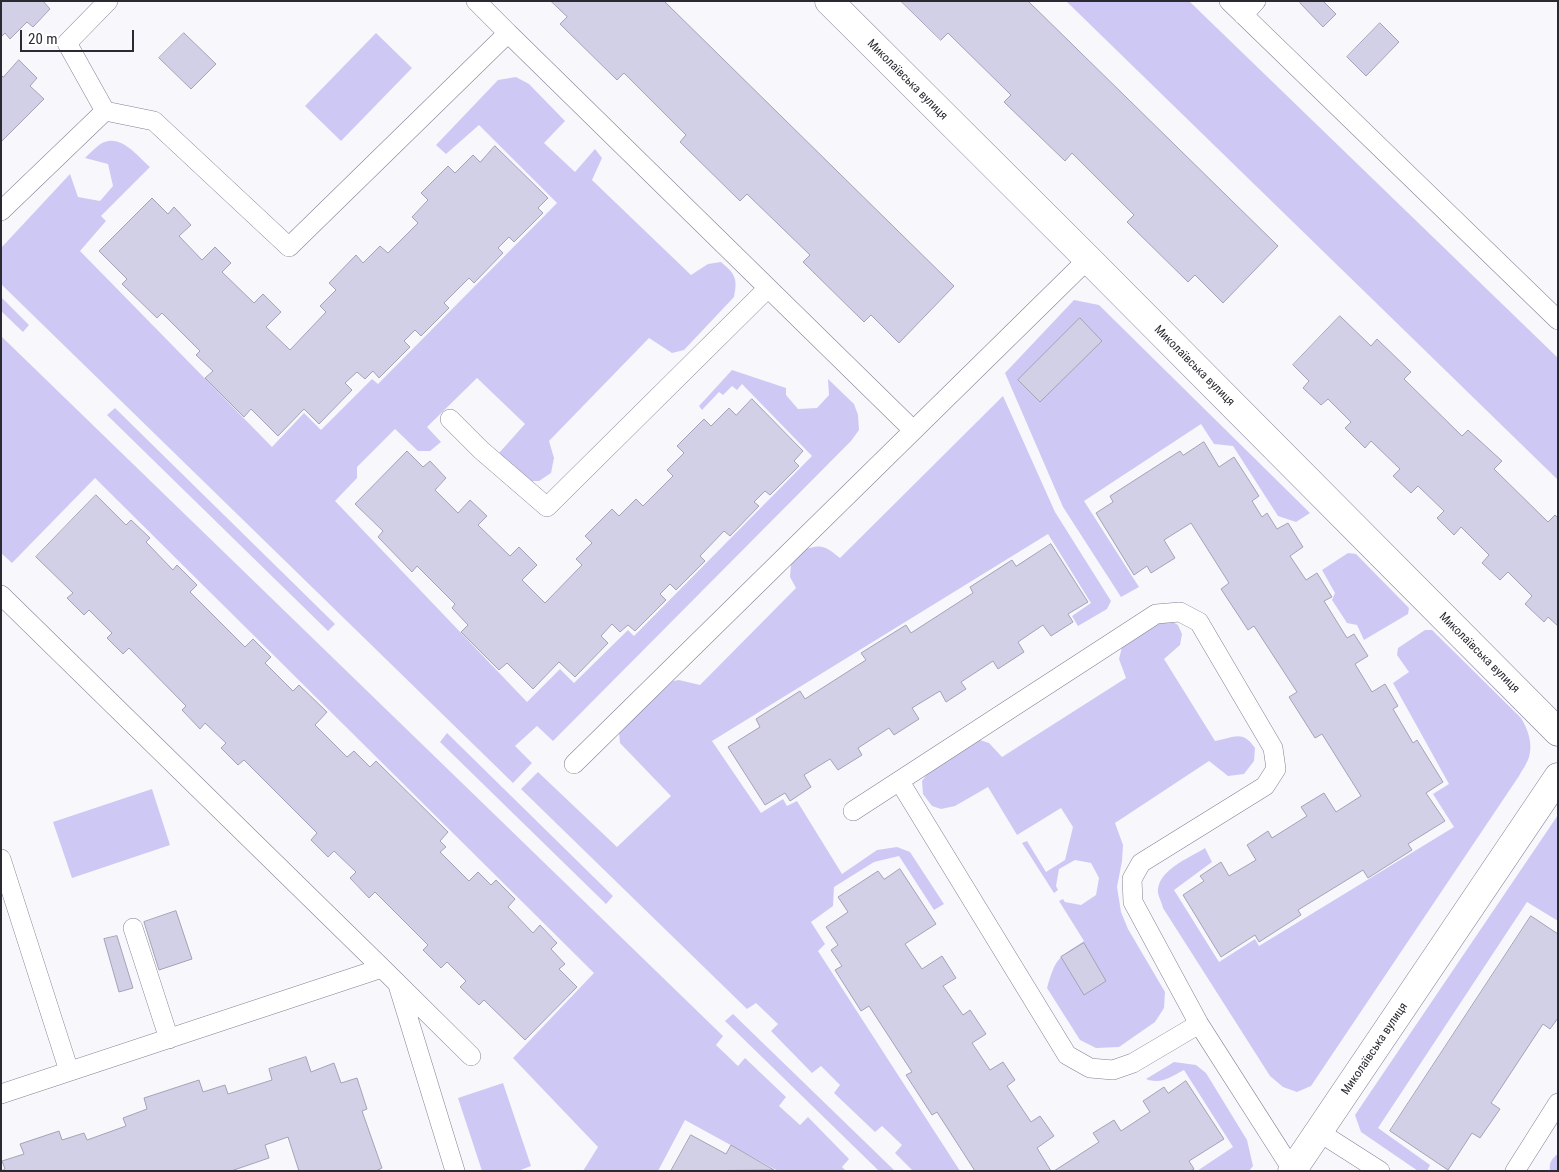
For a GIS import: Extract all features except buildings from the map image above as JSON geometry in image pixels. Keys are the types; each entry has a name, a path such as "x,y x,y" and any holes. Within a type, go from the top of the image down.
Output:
{"street":[{"name":"Миколаївська вулиця","path":"828,1 1088,259 1558,732"},
{"name":"Миколаївська вулиця","path":"1292,1171 1558,777"}],"lane":[{"path":"108,1 67,43 105,110 154,121 289,247 508,33"},
{"path":"476,1 913,430"},
{"path":"1228,1 1558,320"},
{"path":"1243,15 1256,1"},
{"path":"1,211 105,110"},
{"path":"574,764 1088,259"},
{"path":"450,419 481,450 547,507 768,288"},
{"path":"1,595 471,1056"},
{"path":"853,811 1156,614 1180,612 1199,622 1273,748 1276,769 1265,786 1141,863 1132,879 1133,902 1199,1024 1292,1171"},
{"path":"900,782 1067,1055 1090,1068 1113,1070 1133,1063 1199,1024"},
{"path":"1,859 69,1071"},
{"path":"133,928 169,1039"},
{"path":"1,1094 382,968"},
{"path":"396,982 455,1171"},
{"path":"1515,1171 1558,1103"},
{"path":"1319,1132 1380,1171"}],"shaded area":[{"path":"1066,1 1189,1 1558,358 1558,480"},
{"path":"376,33 412,68 341,141 305,106"},
{"path":"516,77 529,84 565,121 544,143 575,172 595,149 602,158 592,180 691,275 708,264 721,262 732,273 736,285 734,297 684,350 672,353 649,338 549,441 554,458 551,473 539,481 528,481 499,453 525,424 477,378 427,427 441,442 430,451 418,451 395,429 357,467 357,478 335,501 527,702 560,669 574,683 628,630 634,636 812,456 742,384 737,390 732,386 723,395 719,392 702,410 699,406 732,370 786,388 786,395 798,409 817,408 829,395 828,379 854,404 858,415 859,430 851,441 553,741 537,726 515,746 532,763 513,783 1,284 1,248 70,174 78,197 100,201 113,186 108,164 85,158 106,141 114,141 127,147 150,167 101,216 106,221 80,251 272,447 304,413 321,430 372,379 378,384 557,203 479,125 446,154 436,145 498,80"},
{"path":"1,297 29,325 23,332 1,311"},
{"path":"1074,300 1099,305 1310,513 1296,522 1278,516 1233,446 1214,444 1201,424 1084,501 1139,587 1121,597 1063,507 1005,373"},
{"path":"1,336 723,1036 716,1045 738,1066 745,1058 786,1097 779,1106 800,1125 808,1117 849,1159 842,1167 846,1171 778,1171 685,1120 658,1171 583,1171 598,1147 513,1058 594,973 95,478 12,563 1,553"},
{"path":"1003,396 1055,512 1111,601 1107,609 1078,626 1072,616 1091,603 1048,534 712,741 761,813 783,799 787,806 797,801 842,874 877,850 897,847 910,852 944,904 934,910 899,856 874,862 834,887 833,906 811,922 825,944 818,951 960,1171 913,1171 895,1153 902,1145 882,1126 875,1132 834,1093 840,1085 821,1066 812,1073 771,1031 778,1024 756,1003 747,1009 521,789 538,772 617,847 671,796 620,743 619,732 673,681 679,680 700,685 796,588 790,577 791,564 800,551 817,546 830,550 840,558"},
{"path":"115,408 335,624 328,631 107,415"},
{"path":"1348,553 1356,554 1409,608 1408,614 1364,640 1357,625 1347,623 1332,600 1335,593 1322,570"},
{"path":"1171,621 1178,625 1182,634 1180,645 1164,659 1215,741 1237,736 1246,738 1255,748 1254,761 1244,774 1228,776 1209,761 1115,823 1123,845 1117,887 1121,912 1128,929 1165,992 1164,1008 1155,1022 1119,1047 1096,1048 1080,1040 1047,988 1059,959 1084,941 1059,901 1063,899 1065,902 1081,905 1096,895 1099,878 1091,863 1075,860 1059,869 1056,886 1058,890 1054,893 1022,843 1027,841 1046,872 1065,860 1073,827 1061,808 1017,835 988,787 955,806 941,809 932,806 923,794 922,781 932,767 980,740 989,743 1002,757 1126,678 1119,659 1122,647 1160,623"},
{"path":"1425,630 1432,630 1521,718 1529,737 1529,757 1519,776 1311,1086 1297,1092 1283,1087 1270,1076 1163,908 1158,893 1159,885 1162,878 1175,866 1205,848 1212,862 1174,890 1219,962 1255,939 1259,946 1454,827 1433,794 1449,784 1393,683 1409,672 1397,655 1398,648"},
{"path":"447,733 613,896 606,904 440,742"},
{"path":"152,789 170,845 72,878 53,822"},
{"path":"1558,815 1558,921 1527,902 1378,1128 1430,1165 1427,1171 1418,1171 1361,1132 1355,1115"},
{"path":"733,1014 895,1171 879,1171 725,1021"},
{"path":"1174,1062 1196,1065 1206,1073 1247,1140 1253,1166 1249,1171 1197,1171 1233,1147 1184,1070 1171,1077 1157,1081 1146,1079"},
{"path":"503,1083 531,1166 518,1171 482,1171 458,1098"},
{"path":"1558,1154 1558,1171 1550,1171 1551,1161"}]}
